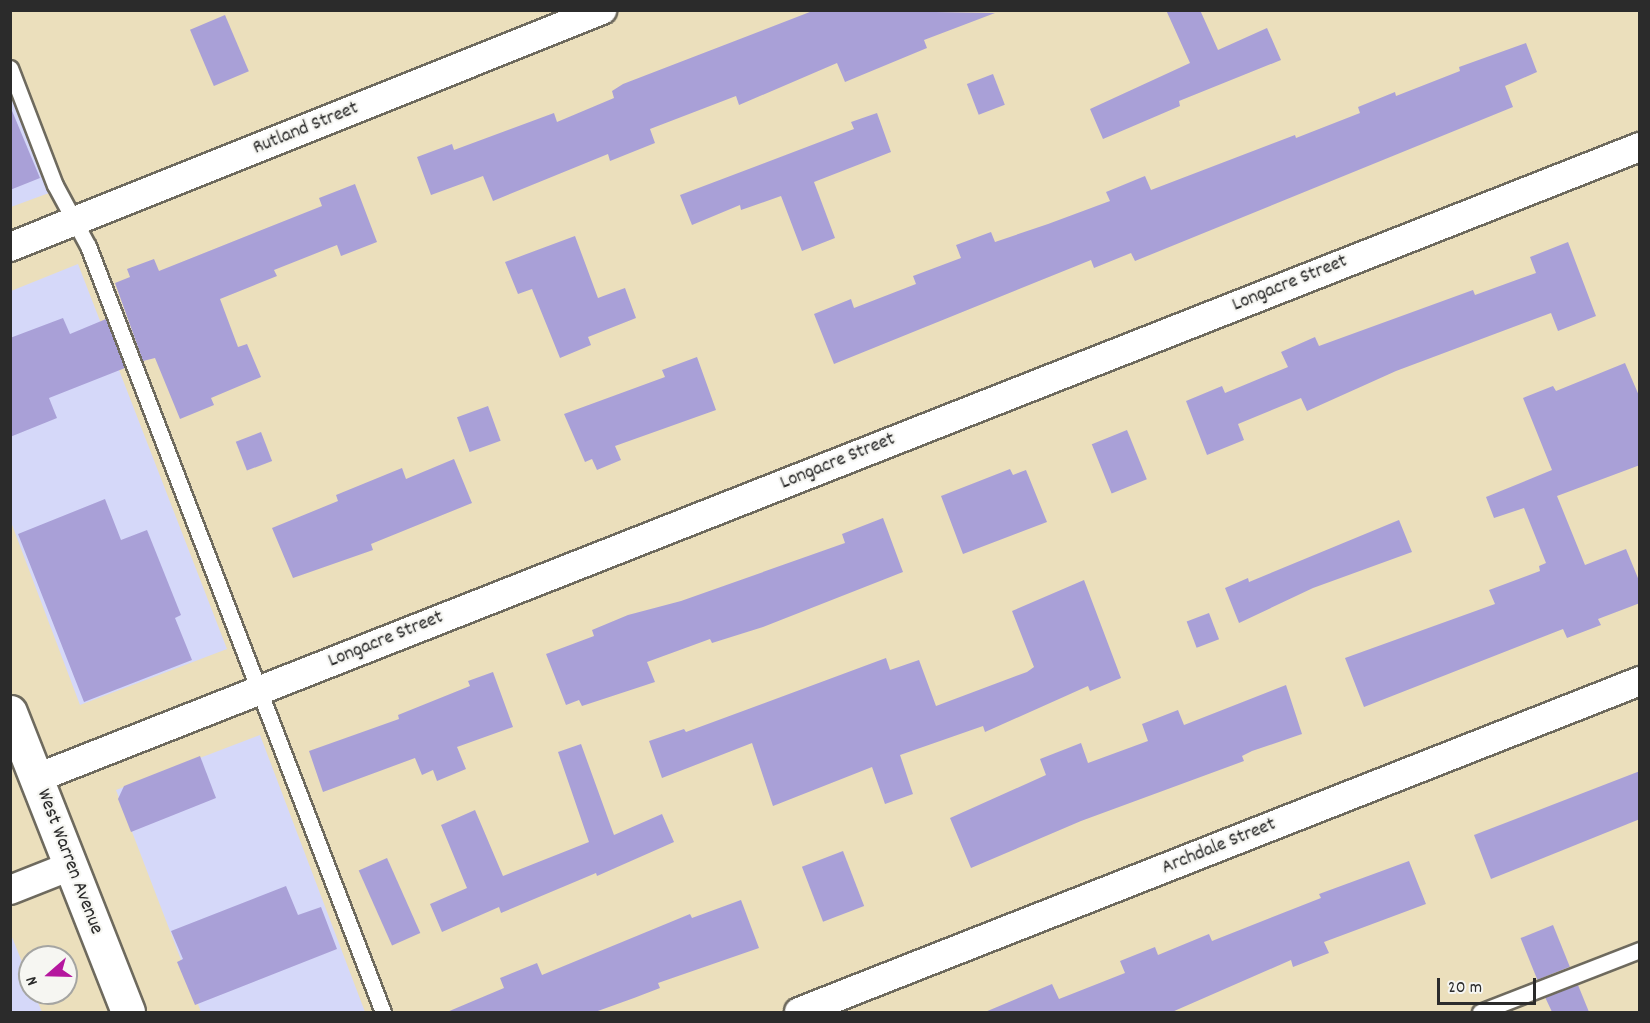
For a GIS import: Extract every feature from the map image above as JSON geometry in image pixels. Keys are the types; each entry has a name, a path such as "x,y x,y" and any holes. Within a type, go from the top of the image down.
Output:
{"main road":[{"name":"West Warren Avenue","path":"10,712 128,1012"}],"street":[{"name":"Rutland Street","path":"10,247 602,10"},
{"name":"Longacre Street","path":"37,778 1640,147"},
{"name":"Archdale Street","path":"799,1012 1640,681"},
{"path":"10,890 71,866"}],"lane":[{"path":"11,71 55,185 88,246 257,691 383,1012"},
{"path":"1480,1012 1640,950"}],"shaded area":[{"path":"10,94 49,193 11,207 10,207"},
{"path":"78,264 227,649 80,705 11,522 11,291"},
{"path":"260,735 365,1012 201,1012 116,790"},
{"path":"10,932 18,952 18,1005 39,1005 42,1012 11,1012"}],"building":[{"path":"815,10 995,13 924,40 927,48 845,82 837,63 739,105 736,96 650,129 655,143 610,161 608,154 493,201 483,176 431,195 417,157 452,144 454,150 554,113 557,122 614,98 612,91 623,84"},
{"path":"1166,10 1200,10 1218,50 1267,28 1281,60 1179,101 1180,106 1103,139 1090,109 1190,63"},
{"path":"225,15 249,71 214,86 190,30"},
{"path":"1526,43 1537,72 1505,86 1513,107 1135,261 1131,253 1094,268 1091,260 834,364 814,314 851,299 854,308 916,284 913,276 961,258 956,245 991,232 995,242 1048,224 1110,201 1106,192 1145,176 1151,190 1295,135 1296,138 1360,113 1358,107 1395,92 1396,96 1460,71 1459,67"},
{"path":"993,74 1005,105 979,115 967,84"},
{"path":"10,106 40,178 10,190"},
{"path":"877,113 891,152 814,182 835,238 802,251 781,196 741,210 740,205 692,225 680,195 854,129 851,122"},
{"path":"355,184 377,242 341,256 337,245 274,270 277,276 220,299 238,347 247,344 261,377 211,398 214,405 180,419 155,358 143,361 115,283 130,277 127,269 154,259 159,271 322,206 319,198"},
{"path":"575,236 598,298 625,288 636,318 588,337 591,345 560,358 532,289 518,294 505,262"},
{"path":"1568,242 1596,316 1558,331 1551,313 1396,371 1307,411 1301,398 1238,424 1244,440 1207,455 1186,401 1222,386 1225,393 1288,367 1281,352 1315,337 1319,346 1473,290 1475,295 1536,273 1530,257"},
{"path":"63,318 70,334 106,319 125,368 49,398 57,418 10,437 10,338"},
{"path":"697,357 716,410 615,446 621,460 597,470 592,459 585,462 564,414 665,377 662,370"},
{"path":"1625,363 1640,398 1640,465 1557,496 1585,565 1626,549 1640,583 1640,603 1598,619 1601,625 1567,638 1563,629 1364,707 1345,658 1495,604 1489,590 1540,571 1539,566 1546,563 1524,508 1494,518 1486,497 1552,470 1523,398 1553,386 1556,391"},
{"path":"488,406 501,441 470,452 457,417"},
{"path":"1127,430 1147,479 1112,493 1092,444"},
{"path":"261,432 272,461 247,471 236,442"},
{"path":"454,459 472,503 371,544 373,550 293,578 272,528 338,501 336,495 402,468 406,479"},
{"path":"1010,469 1013,475 1026,470 1047,522 963,554 941,496"},
{"path":"105,499 121,540 147,530 181,615 175,618 192,660 84,702 18,534"},
{"path":"883,518 903,572 763,627 712,643 710,639 647,662 655,682 582,706 579,700 566,705 546,654 594,636 592,630 628,615 681,601 845,543 842,534"},
{"path":"1399,520 1412,552 1313,588 1239,623 1225,588 1248,578 1249,582"},
{"path":"1084,580 1121,678 1090,691 1088,686 985,732 983,726 900,755 913,794 885,804 872,767 773,806 752,743 662,778 649,741 684,729 686,732 886,658 890,670 919,660 936,706 1027,672 1034,667 1012,611"},
{"path":"1209,613 1219,639 1197,648 1187,622"},
{"path":"493,672 513,727 457,747 466,769 437,781 433,770 422,775 415,758 323,792 309,751 399,719 398,715 470,686 468,681"},
{"path":"1286,685 1302,734 1252,751 1242,756 1244,761 1081,821 971,868 950,818 1046,775 1040,759 1081,743 1088,763 1148,741 1142,724 1178,710 1184,725"},
{"path":"581,744 614,835 662,814 674,842 597,876 596,873 501,913 499,907 442,932 430,904 467,888 441,825 475,810 503,876 589,842 558,752"},
{"path":"200,756 216,798 131,832 118,799 124,786"},
{"path":"1640,771 1640,819 1491,879 1474,835"},
{"path":"843,851 864,906 823,922 802,867"},
{"path":"387,858 420,933 392,946 359,871"},
{"path":"1409,861 1426,904 1324,942 1329,953 1293,967 1291,960 1172,1012 985,1012 1052,984 1059,999 1125,973 1120,961 1155,947 1158,955 1209,934 1212,941 1321,898 1319,894"},
{"path":"286,886 298,915 321,907 337,949 195,1005 177,962 183,959 171,931"},
{"path":"741,900 759,948 658,983 660,988 634,998 595,1012 447,1012 504,988 500,978 537,963 542,975 690,914 692,918"},
{"path":"1553,925 1570,967 1537,980 1521,938"},
{"path":"1578,985 1589,1012 1552,1012 1545,997"}]}
